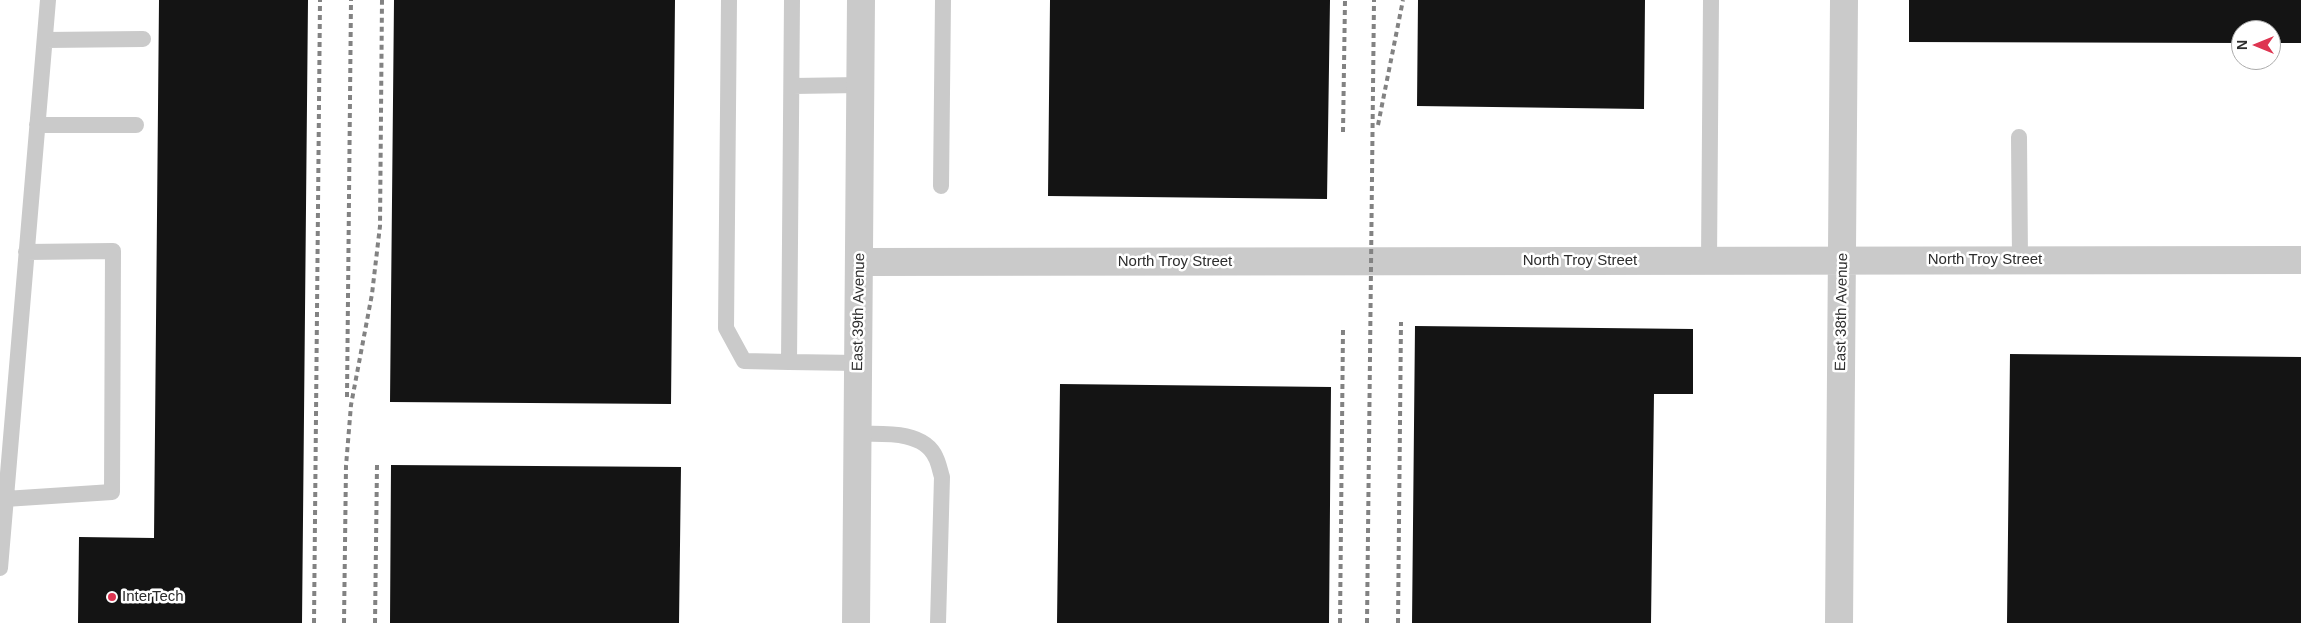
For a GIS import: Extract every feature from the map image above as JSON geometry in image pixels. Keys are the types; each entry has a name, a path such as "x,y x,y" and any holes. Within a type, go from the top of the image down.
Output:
{"street":[{"name":"East 39th Avenue","path":"856,623 860,0"},
{"name":"East 38th Avenue","path":"1839,623 1844,0"},
{"name":"North Troy Street","path":"859,262 2301,260"}],"lane":[{"path":"0,568 5,499 6,422 26,252 48,0"},
{"path":"729,0 726,328 744,361 858,363"},
{"path":"789,362 793,86 792,0"},
{"path":"941,186 943,0"},
{"path":"1709,261 1710,0"},
{"path":"44,40 143,39"},
{"path":"793,86 860,85"},
{"path":"37,125 136,125"},
{"path":"2019,137 2020,260"},
{"path":"5,499 112,492 113,251 26,252"},
{"path":"858,434 896,434 923,442 936,456 942,477 938,623"}],"building":[{"path":"159,0 308,0 302,623 78,623 79,537 154,538"},
{"path":"394,0 675,0 671,404 390,402"},
{"path":"1050,0 1330,0 1327,199 1048,196"},
{"path":"1418,0 1645,0 1644,109 1417,106"},
{"path":"1909,0 2301,0 2301,43 2281,43 2281,20 2231,20 2231,43 1909,42"},
{"path":"1415,326 1693,329 1693,394 1654,394 1651,623 1412,623"},
{"path":"2010,354 2301,357 2301,623 2007,623"},
{"path":"1060,384 1331,387 1329,623 1057,623"},
{"path":"391,465 681,467 679,623 390,623"}],"railway":[{"path":"314,623 320,0"},
{"path":"347,397 351,0"},
{"path":"344,623 346,466 351,405 372,294 380,226 382,0"},
{"path":"1343,132 1345,0"},
{"path":"1367,623 1374,0"},
{"path":"1378,125 1403,0"},
{"path":"1398,623 1401,322"},
{"path":"1340,623 1343,330"},
{"path":"375,623 377,465"}],"place":[{"name":"InterTech","path":"112,597"}]}
